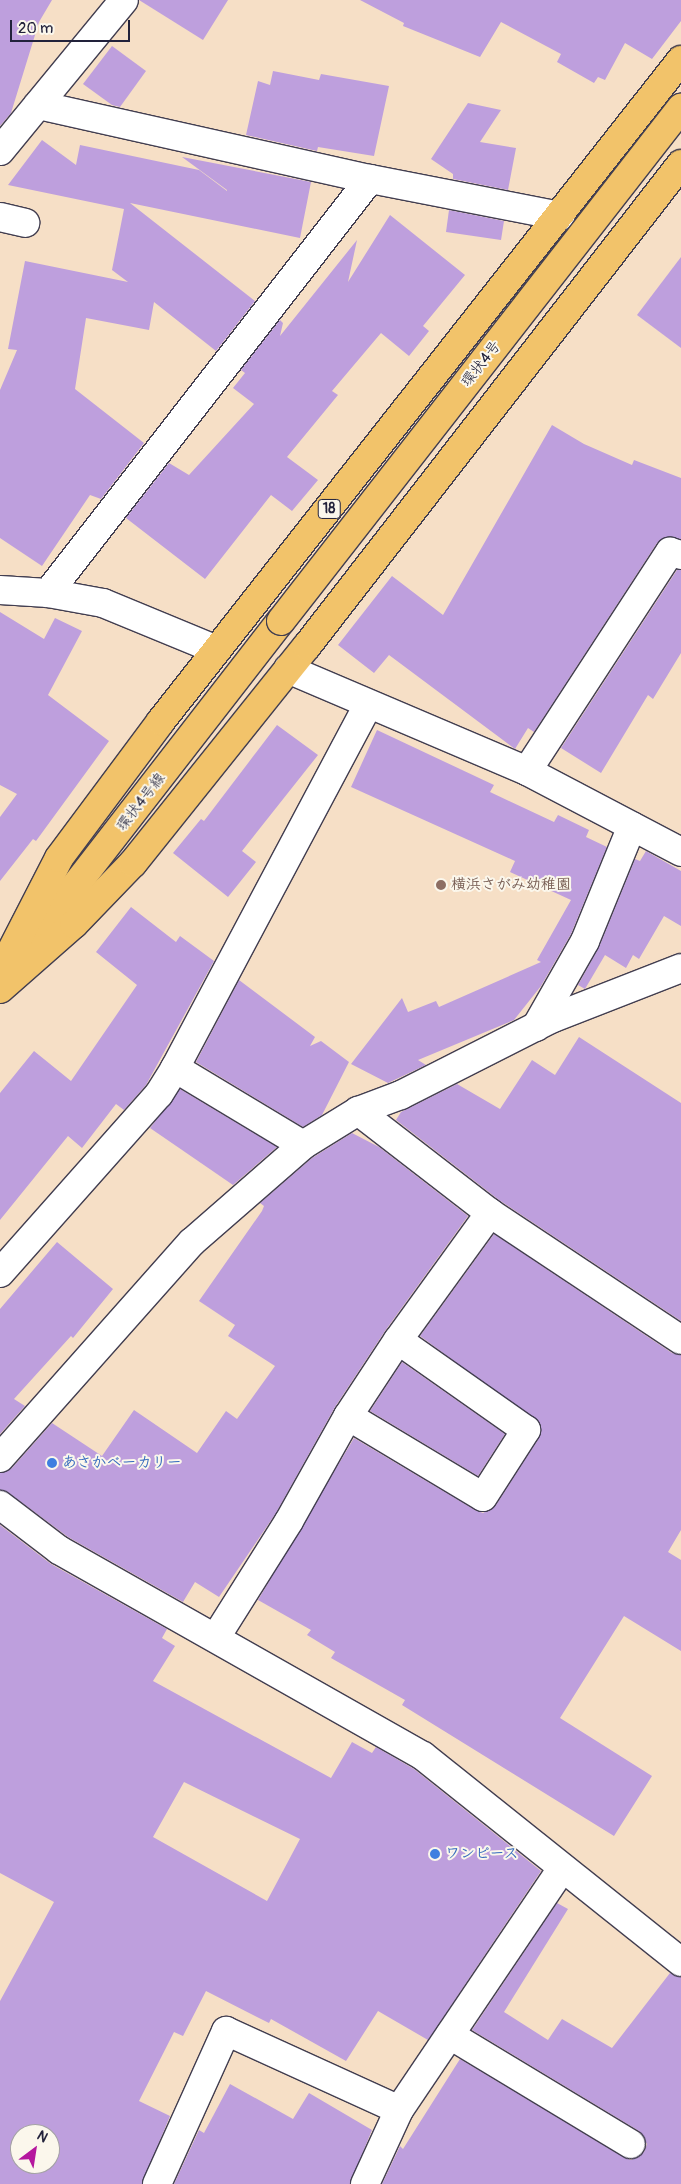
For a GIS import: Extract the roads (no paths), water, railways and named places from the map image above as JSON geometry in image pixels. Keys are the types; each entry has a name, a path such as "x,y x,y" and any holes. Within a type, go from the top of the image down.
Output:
{"main road":[{"name":"18","path":"0,973 59,858 217,650 681,60"},
{"name":"環状4号","path":"281,621 681,108"},
{"path":"606,157 656,196"},
{"path":"0,989 74,924 133,863 288,669 681,164"},
{"name":"環状4号線","path":"0,983 281,621"}],"street":[{"path":"0,151 124,0"},
{"path":"38,105 370,178 560,216"},
{"path":"48,593 370,178"},
{"path":"527,771 670,552 681,555"},
{"path":"0,590 48,593 103,604 217,650"},
{"path":"288,669 368,705 527,771 681,852"},
{"path":"0,1273 159,1094 175,1068 368,705"},
{"path":"536,1027 585,941 632,826"},
{"path":"0,1458 192,1242 303,1145 358,1111 401,1094 536,1027 681,968"},
{"path":"175,1068 303,1145"},
{"path":"358,1111 490,1213 681,1340"},
{"path":"216,1637 289,1521 348,1416 398,1340 490,1213"},
{"path":"348,1416 483,1498 526,1430 398,1340"},
{"path":"0,1505 59,1550 216,1637 423,1756 681,1962"},
{"path":"365,2184 399,2110 562,1868"},
{"path":"157,2184 226,2031 399,2110"},
{"path":"450,2035 631,2144"}],"place":[{"name":"横浜さがみ幼稚園","path":"441,885"},
{"name":"あさかベーカリー","path":"52,1463"},
{"name":"ワンピース","path":"435,1854"}]}
